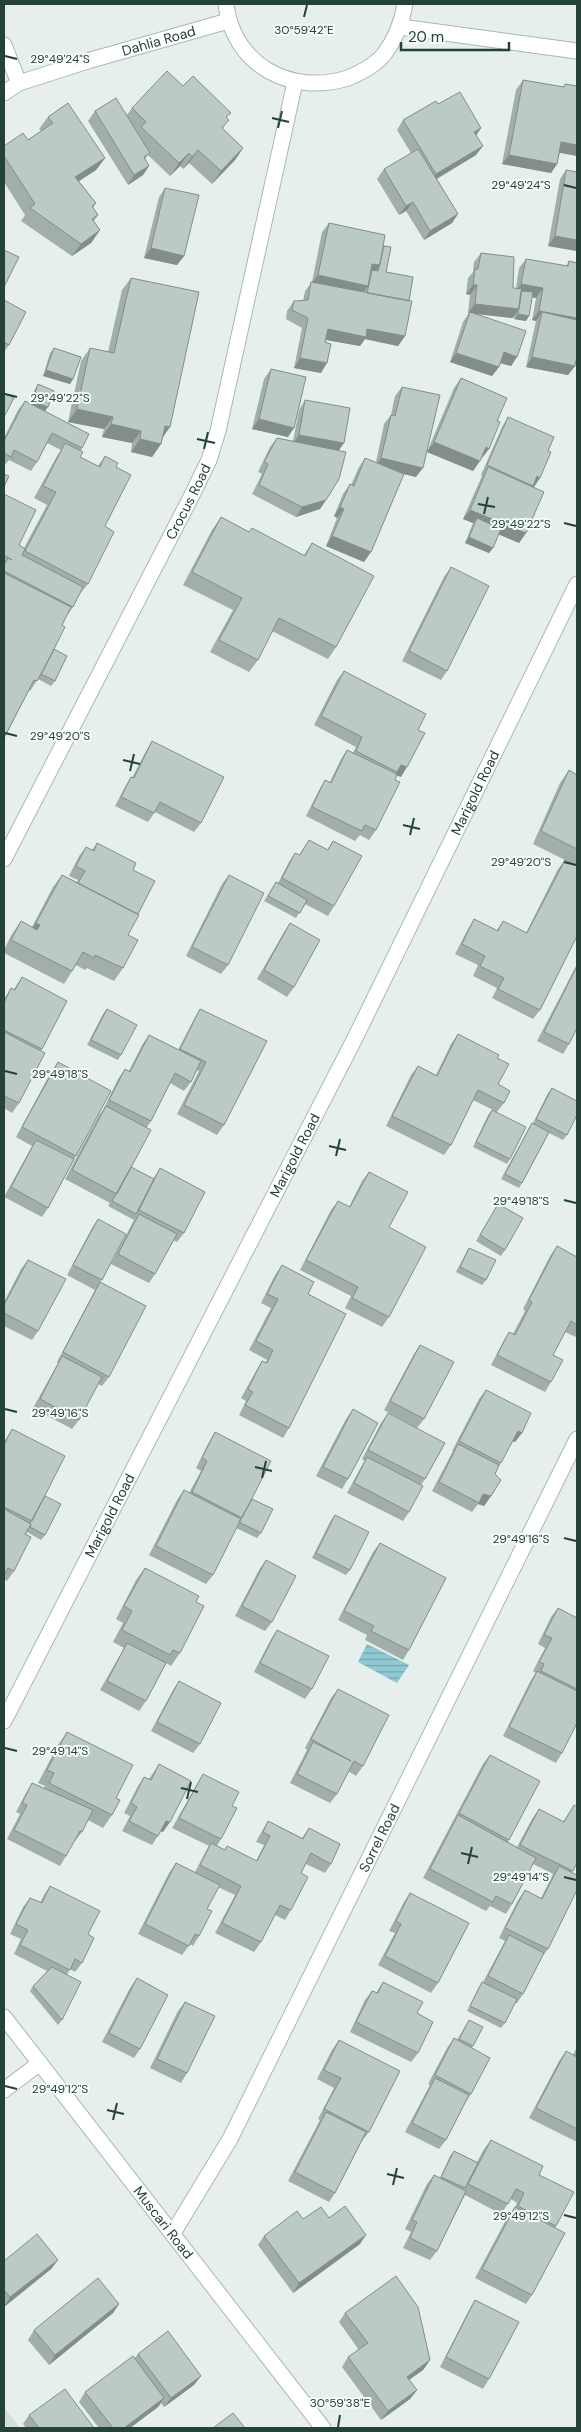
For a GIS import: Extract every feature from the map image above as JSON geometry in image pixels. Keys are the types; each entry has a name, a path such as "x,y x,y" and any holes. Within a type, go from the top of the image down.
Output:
{"street":[{"path":"226,4 228,21 243,47 257,63 275,75 295,82 328,84 359,74 384,54 401,26 405,4"},
{"name":"Dahlia Road","path":"4,92 19,83 91,60 228,21"},
{"path":"401,26 577,52"},
{"path":"4,45 19,83"},
{"name":"Crocus Road","path":"4,859 209,460 218,431 295,82"},
{"name":"Marigold Road","path":"4,1721 356,1038 577,584"},
{"name":"Sorrel Road","path":"173,2233 230,2139 577,1439"},
{"name":"Muscari Road","path":"4,2017 323,2428"},
{"path":"4,2090 40,2062"}],"shaded area":[{"path":"4,2407 20,2428 4,2428"}],"water":[{"path":"367,1644 409,1665 397,1683 358,1662"}],"building":[{"path":"167,71 183,86 193,76 231,113 226,117 229,120 222,128 243,148 221,171 198,150 192,157 189,153 179,163 141,127 146,122 132,108"},
{"path":"523,80 564,87 565,84 577,86 577,145 561,142 557,164 509,155"},
{"path":"460,92 481,128 474,132 483,146 436,174 403,120 436,101 438,104"},
{"path":"116,98 150,153 144,157 149,166 134,175 95,111"},
{"path":"68,103 105,158 75,177 96,203 92,206 98,215 92,219 100,230 81,244 30,208 35,204 4,156 4,146 23,133 28,140 53,123 48,117"},
{"path":"418,149 458,214 430,231 413,202 406,206 384,169"},
{"path":"566,170 577,172 577,240 555,236"},
{"path":"165,188 199,195 184,256 151,248"},
{"path":"329,223 385,235 380,265 372,264 368,286 318,275"},
{"path":"384,246 391,247 386,272 413,277 409,301 367,293 372,270 378,271"},
{"path":"4,250 19,257 4,287"},
{"path":"481,253 514,257 513,288 522,289 519,309 475,304 477,285 473,285 475,269 478,269"},
{"path":"526,259 568,266 569,261 577,263 577,318 539,311 543,288 521,284"},
{"path":"131,278 199,292 170,427 165,426 161,444 140,439 141,431 111,424 113,417 77,409 90,348 114,353"},
{"path":"311,282 412,301 405,336 367,329 366,337 328,329 325,342 331,344 327,363 300,358 308,318 292,310 294,301 308,300"},
{"path":"521,291 533,292 529,316 518,314"},
{"path":"4,300 26,312 9,345 4,342"},
{"path":"470,312 526,331 517,357 504,352 499,367 456,353"},
{"path":"542,312 577,320 577,355 575,366 532,357"},
{"path":"54,348 81,357 73,379 46,370"},
{"path":"271,369 306,377 294,428 259,419"},
{"path":"461,378 507,398 497,421 500,422 489,449 486,447 480,461 434,442"},
{"path":"38,384 54,391 48,407 32,401"},
{"path":"402,387 440,395 423,468 381,458 391,415 395,416"},
{"path":"4,393 14,398 4,417"},
{"path":"305,400 350,408 344,443 299,435"},
{"path":"25,401 89,434 82,448 52,433 37,462 14,450 11,457 4,453 4,441"},
{"path":"508,417 554,437 548,451 551,452 540,478 537,476 533,486 487,465"},
{"path":"277,438 346,452 339,479 326,500 302,507 259,485 268,464 264,462"},
{"path":"65,443 83,452 80,457 100,467 105,456 118,463 116,467 131,475 105,526 114,532 88,584 25,551 56,492 43,486"},
{"path":"365,458 404,474 371,552 332,536 344,509 340,507 350,484 354,486"},
{"path":"488,467 544,492 526,533 470,510"},
{"path":"4,474 9,476 4,487"},
{"path":"4,494 36,510 19,545 25,549 22,555 83,587 73,607 4,571 4,565 8,558 12,560 4,555"},
{"path":"221,517 249,532 252,528 305,556 312,543 374,576 336,647 279,618 258,660 219,640 242,598 192,572"},
{"path":"477,518 501,529 493,548 469,537"},
{"path":"451,567 489,586 447,671 409,651"},
{"path":"4,573 71,607 62,625 65,627 44,669 37,681 34,680 4,738"},
{"path":"54,649 67,656 55,681 41,674"},
{"path":"344,671 426,714 418,730 425,733 407,767 401,765 397,772 356,751 362,737 321,716"},
{"path":"152,741 224,777 201,823 160,802 154,813 121,797 131,777 134,778"},
{"path":"347,750 397,774 395,780 400,782 376,830 365,825 362,831 312,807 325,780 331,783"},
{"path":"569,770 577,775 577,849 541,831"},
{"path":"309,840 328,850 333,841 362,856 334,906 282,878 295,853 300,855"},
{"path":"97,843 136,863 133,870 155,881 138,914 78,883 85,871 76,866 86,847 94,851"},
{"path":"565,860 577,866 577,936 540,1010 498,989 504,978 480,966 485,956 462,944 474,919 498,931 503,921 527,933"},
{"path":"62,875 139,915 128,935 138,940 123,968 95,955 94,958 83,952 72,971 11,940 21,921 37,930 40,925 36,923"},
{"path":"229,875 264,893 228,965 192,947"},
{"path":"276,882 307,900 300,913 268,896"},
{"path":"290,923 320,940 294,987 264,970"},
{"path":"577,966 577,1028 569,1044 544,1032"},
{"path":"22,977 67,1001 42,1049 4,1030 4,1003 11,988 15,990"},
{"path":"107,1009 137,1025 121,1055 91,1040"},
{"path":"200,1009 267,1041 224,1125 184,1105 206,1062 180,1049"},
{"path":"4,1032 45,1053 19,1103 4,1096"},
{"path":"458,1034 499,1055 497,1058 509,1064 498,1084 510,1091 504,1103 478,1090 451,1145 392,1116 418,1066 437,1076"},
{"path":"149,1035 201,1061 191,1082 175,1073 151,1121 109,1100 125,1069 130,1072"},
{"path":"58,1062 111,1091 76,1156 22,1127"},
{"path":"552,1088 577,1101 577,1115 567,1135 536,1119"},
{"path":"106,1106 151,1130 117,1194 72,1170"},
{"path":"492,1110 526,1127 510,1159 476,1142"},
{"path":"532,1123 549,1132 522,1183 505,1174"},
{"path":"36,1140 74,1159 48,1208 11,1187"},
{"path":"131,1167 154,1179 136,1214 112,1201"},
{"path":"160,1168 205,1192 184,1233 139,1210"},
{"path":"369,1172 408,1192 389,1227 426,1247 389,1317 352,1298 358,1287 306,1260 338,1201 350,1207"},
{"path":"498,1204 523,1218 505,1250 480,1235"},
{"path":"139,1214 177,1234 155,1274 118,1254"},
{"path":"98,1219 126,1234 102,1280 73,1265"},
{"path":"557,1246 577,1257 577,1325 571,1321 553,1355 563,1360 551,1382 497,1355 509,1332 515,1335 532,1302 529,1300"},
{"path":"469,1248 496,1260 486,1280 460,1267"},
{"path":"28,1260 66,1279 38,1331 4,1313 4,1305"},
{"path":"282,1265 314,1282 308,1294 346,1314 289,1428 245,1405 253,1392 248,1389 262,1361 267,1363 273,1350 256,1341 278,1299 267,1294"},
{"path":"100,1282 146,1306 109,1377 63,1352"},
{"path":"420,1345 454,1362 424,1419 390,1401"},
{"path":"62,1356 102,1377 79,1420 40,1399"},
{"path":"486,1390 531,1413 522,1433 518,1431 501,1463 459,1441"},
{"path":"353,1409 378,1423 348,1479 323,1467"},
{"path":"388,1413 445,1443 425,1479 368,1450"},
{"path":"12,1429 65,1456 32,1521 4,1507 4,1445"},
{"path":"215,1432 271,1461 242,1518 192,1492 207,1461 202,1458"},
{"path":"458,1444 499,1465 495,1474 501,1480 491,1496 483,1494 479,1503 439,1482"},
{"path":"367,1457 423,1486 409,1512 354,1483"},
{"path":"184,1490 241,1519 213,1575 156,1546"},
{"path":"45,1496 61,1504 45,1535 30,1527 30,1523"},
{"path":"252,1499 273,1509 261,1533 239,1522"},
{"path":"4,1509 31,1524 25,1534 31,1537 14,1571 8,1568 4,1575"},
{"path":"335,1515 369,1532 350,1570 316,1553"},
{"path":"380,1543 446,1578 409,1650 371,1631 374,1626 344,1611"},
{"path":"266,1560 296,1576 272,1622 242,1606"},
{"path":"145,1568 199,1596 196,1602 204,1606 180,1653 173,1650 170,1655 122,1630 132,1611 124,1606"},
{"path":"558,1608 577,1618 577,1689 541,1671 544,1664 539,1662 552,1638 544,1635"},
{"path":"277,1630 329,1656 312,1689 260,1663"},
{"path":"127,1643 166,1663 146,1701 107,1681"},
{"path":"537,1671 577,1691 577,1723 562,1753 509,1727"},
{"path":"179,1681 221,1703 200,1744 157,1722"},
{"path":"338,1689 389,1715 363,1766 354,1761 337,1794 297,1774 313,1742 351,1761 311,1739"},
{"path":"67,1732 133,1765 116,1798 120,1800 112,1815 49,1783 54,1773 47,1770"},
{"path":"490,1755 540,1781 509,1840 459,1813"},
{"path":"159,1764 191,1781 170,1822 166,1821 158,1836 129,1821 137,1807 131,1803 144,1777 151,1780"},
{"path":"203,1774 239,1792 232,1806 237,1808 221,1839 179,1818"},
{"path":"32,1783 93,1810 82,1832 80,1831 66,1856 14,1830 27,1805 22,1803"},
{"path":"574,1805 577,1807 577,1863 573,1871 520,1845 539,1809 564,1822"},
{"path":"458,1815 536,1858 512,1904 496,1896 493,1902 430,1869"},
{"path":"268,1821 303,1839 309,1828 340,1844 331,1864 311,1853 301,1873 308,1877 291,1910 280,1905 261,1942 222,1923 241,1886 200,1865 211,1843 225,1850 227,1846 257,1861 270,1836 263,1832"},
{"path":"176,1863 220,1885 207,1909 212,1911 199,1936 195,1934 189,1946 145,1924"},
{"path":"559,1866 577,1875 577,1890 548,1949 505,1928 525,1890 542,1899"},
{"path":"50,1886 100,1911 88,1934 94,1938 82,1963 75,1959 70,1970 20,1945 28,1930 16,1924 30,1898 42,1903"},
{"path":"410,1893 469,1923 438,1983 385,1956 401,1924 396,1921"},
{"path":"509,1935 544,1953 523,1994 488,1976"},
{"path":"52,1967 81,1982 62,2020 33,1986"},
{"path":"137,1978 168,1995 140,2049 109,2033"},
{"path":"383,1982 423,2002 417,2013 433,2022 418,2053 356,2022 372,1991 378,1993"},
{"path":"482,1982 517,1999 505,2023 470,2006"},
{"path":"185,2002 215,2016 187,2073 157,2059"},
{"path":"469,2020 483,2027 473,2046 459,2039"},
{"path":"454,2038 490,2058 471,2094 435,2075"},
{"path":"339,2040 400,2071 369,2132 324,2109 341,2078 324,2070"},
{"path":"566,2051 577,2057 577,2129 536,2108"},
{"path":"435,2078 469,2095 446,2140 412,2123"},
{"path":"326,2112 366,2132 335,2193 295,2172"},
{"path":"491,2140 543,2166 539,2175 574,2192 556,2226 518,2206 524,2193 516,2189 508,2204 468,2184"},
{"path":"454,2151 478,2163 465,2188 441,2177"},
{"path":"434,2175 466,2191 437,2251 410,2238 417,2222 412,2220"},
{"path":"345,2206 366,2235 299,2283 264,2236 297,2211 303,2219 321,2207 329,2218"},
{"path":"515,2207 565,2233 532,2295 482,2269"},
{"path":"37,2234 58,2260 10,2297 4,2290 4,2261"},
{"path":"396,2276 418,2307 430,2360 407,2377 417,2390 388,2411 348,2357 368,2343 345,2313"},
{"path":"98,2278 119,2304 55,2355 34,2330"},
{"path":"475,2300 519,2322 489,2379 446,2357"},
{"path":"168,2331 201,2376 171,2398 138,2354"},
{"path":"133,2356 164,2398 124,2428 113,2428 85,2392"},
{"path":"65,2389 94,2428 39,2428 29,2415"},
{"path":"233,2413 245,2428 213,2428"}]}
